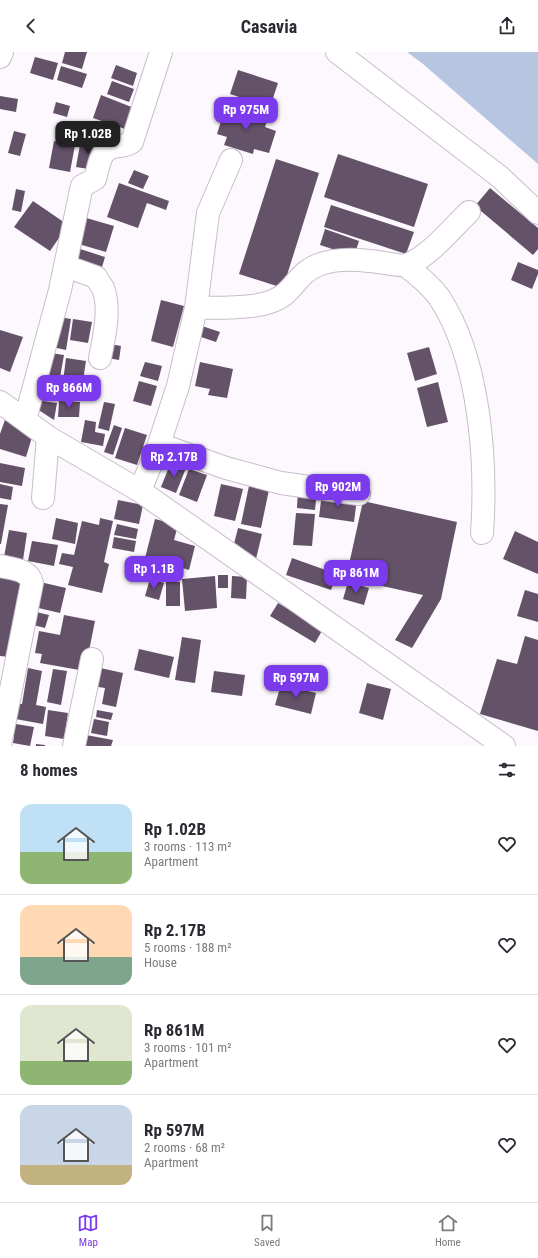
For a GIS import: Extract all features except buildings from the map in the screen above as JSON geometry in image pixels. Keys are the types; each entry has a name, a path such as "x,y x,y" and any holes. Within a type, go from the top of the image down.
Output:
{"street":[{"path":"0,57 2,52"},
{"path":"24,420 58,296 80,190 82,186 95,179 100,159 104,152 111,147 126,145 132,142 161,52"},
{"path":"337,52 500,177 538,213"},
{"path":"140,491 159,444 178,386 196,308 208,214 231,160"},
{"path":"406,266 426,254 469,212"},
{"path":"196,308 261,305 273,302 286,293 306,271 318,265 332,261 368,260 406,266 424,281 438,297 455,328 469,368 479,418 484,503 482,533"},
{"path":"65,266 96,277 103,288 106,312 100,358"},
{"path":"0,402 48,437 140,491 504,746"},
{"path":"43,498 48,437"},
{"path":"159,444 226,468 281,483 359,494"},
{"path":"0,566 29,574 32,583 0,745"},
{"path":"74,746 92,660"}],"water":[{"path":"407,52 538,52 538,164 423,64"}]}
